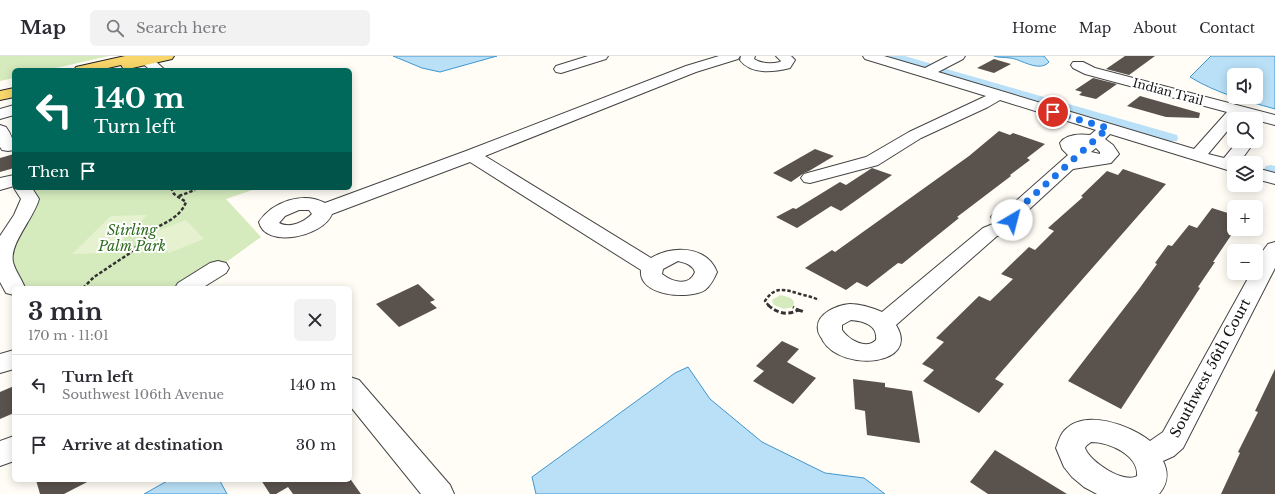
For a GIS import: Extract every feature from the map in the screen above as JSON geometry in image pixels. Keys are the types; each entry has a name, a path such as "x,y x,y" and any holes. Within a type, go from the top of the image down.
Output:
{"main road":[{"path":"90,68 140,57 167,56"},
{"path":"113,68 140,57"},
{"path":"0,89 12,86"},
{"path":"0,96 12,93"}],"street":[{"path":"561,69 601,56"},
{"path":"688,56 698,60 748,59 760,67 785,65 789,57"},
{"path":"870,56 1227,165"},
{"path":"926,73 958,56"},
{"name":"Indian Trail","path":"1090,56 1078,65 1090,71 1237,110 1266,122"},
{"path":"140,57 155,68"},
{"path":"322,211 472,155 715,59"},
{"path":"810,178 872,161 915,135 983,104 998,95"},
{"path":"1198,155 1237,110"},
{"path":"0,114 12,111"},
{"path":"1094,140 1108,128"},
{"path":"0,130 7,146"},
{"path":"883,324 990,232 1006,226 1012,220 1014,213 1073,160 1106,159 1110,154 1107,148 1094,140 1079,139 1068,143 1073,160"},
{"path":"472,155 653,268"},
{"path":"1263,175 1275,179"},
{"path":"0,184 12,181"},
{"path":"13,286 2,260 4,246 28,209 30,198 24,190"},
{"name":"Southwest 56th Court","path":"1145,456 1164,448 1173,440 1275,248"},
{"path":"189,286 218,268"},
{"path":"0,364 12,359"},
{"path":"352,389 439,494"},
{"path":"0,454 12,449"}],"path":[{"path":"85,286 92,278 120,260 142,242 150,231 180,213 185,207 186,202 174,194 172,190"},
{"path":"178,196 195,190"},
{"path":"129,233 148,234"},
{"path":"798,310 795,313 784,314 769,307 765,301 776,291 785,288 802,295 815,297 819,300"},
{"path":"793,307 805,312"}],"green space":[{"path":"0,56 109,56 56,68 12,68 12,78 0,81"},
{"name":"Stirling Palm Park","path":"23,190 252,190 226,199 261,237 218,268 189,286 15,286 2,254 28,209"},
{"path":"147,215 110,253 72,254 111,216"},
{"path":"186,220 204,239 169,253 152,233"},
{"path":"781,295 791,298 794,302 793,307 784,309 774,305 772,301 773,299"}],"water":[{"path":"393,56 497,56 440,72 422,68"},
{"path":"994,56 1044,56 1049,62 1045,65 1035,66 1014,59"},
{"path":"1211,56 1275,56 1275,109 1258,104 1263,104 1263,68 1227,68 1227,94 1190,77"},
{"path":"688,367 710,399 762,442 825,473 864,478 885,494 536,494 532,477 675,373"},
{"path":"165,482 221,482 227,494 144,494"}],"building":[{"path":"1125,56 1155,56 1129,75 1106,69"},
{"path":"994,59 1011,64 994,73 977,68"},
{"path":"1093,78 1117,84 1096,99 1079,95 1082,92 1075,90"},
{"path":"1140,96 1200,113 1199,118 1166,117 1127,106"},
{"path":"999,131 1010,135 1013,133 1045,144 1027,158 1030,160 1010,175 1011,176 957,217 959,218 902,264 898,263 867,287 857,282 846,290 805,268 832,250 835,252 969,156"},
{"path":"815,149 834,156 791,182 773,173"},
{"path":"12,155 12,169 0,172 0,158"},
{"path":"872,168 892,175 841,211 831,206 797,228 776,217 793,208 796,209 840,182 846,185"},
{"path":"1123,169 1166,184 995,379 1004,384 979,413 923,381 934,370 922,364 944,342 936,338 979,296 990,301 1013,279 1001,274 1029,247 1035,250 1054,231 1048,228 1083,197 1081,196 1107,171 1118,175"},
{"path":"1212,208 1227,213 1227,236 1231,236 1198,287 1200,288 1121,409 1068,381 1139,289 1157,264 1155,263 1168,245 1172,246 1189,225 1197,228"},
{"path":"418,284 435,300 430,302 437,308 399,327 376,304"},
{"path":"782,341 799,349 787,362 816,378 793,404 753,381 764,371 756,366"},
{"path":"1275,369 1275,494 1221,494 1240,453 1238,452 1258,412 1255,411"},
{"path":"853,379 885,383 885,387 912,391 920,443 867,435 865,411 855,409"},
{"path":"12,387 12,414 0,419 0,392"},
{"path":"995,450 1067,494 988,494 970,482"},
{"path":"352,481 361,494 293,494 288,487 276,494 270,494 262,482"},
{"path":"37,482 87,482 64,494 40,494"}],"waterway":[{"path":"894,56 928,66"},
{"path":"943,71 1172,138"},
{"path":"1271,169 1275,170"}],"route":[{"path":"1012,220 1014,213 1108,128 1053,112"}]}
